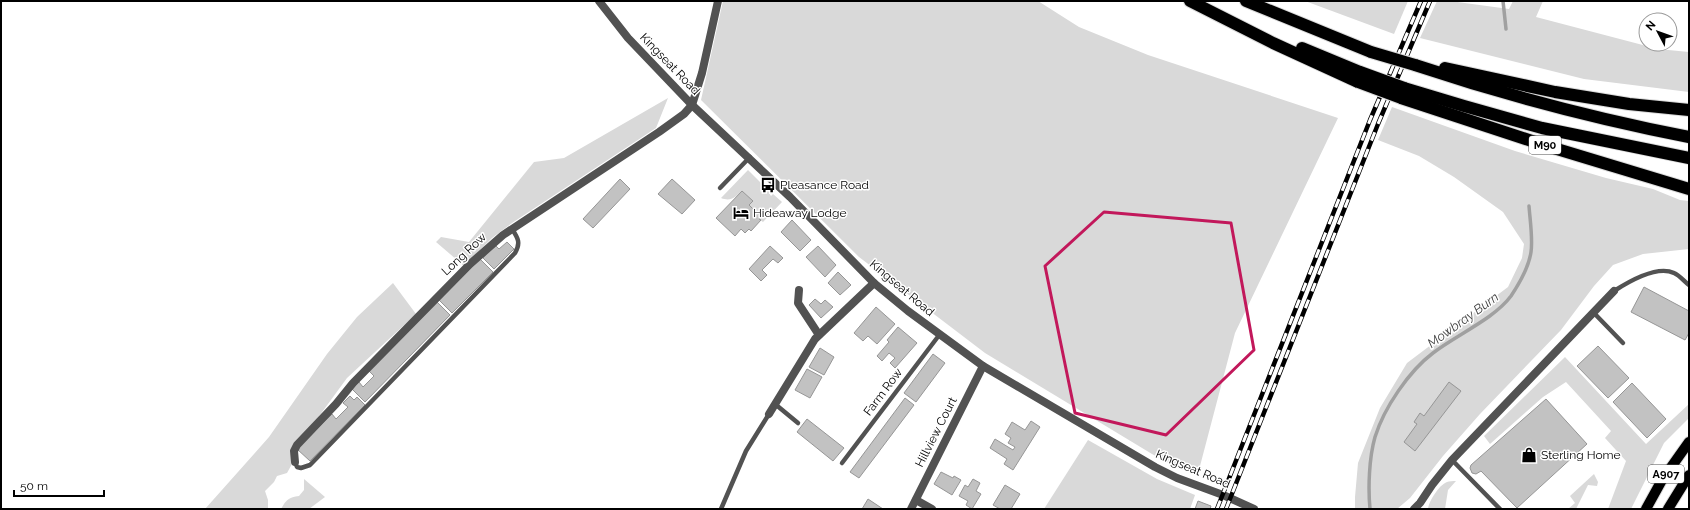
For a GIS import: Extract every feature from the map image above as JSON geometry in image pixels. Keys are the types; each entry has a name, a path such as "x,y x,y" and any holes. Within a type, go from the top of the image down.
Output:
{"highway":[{"name":"M90","path":"1191,1 1359,77 1547,146 1689,189"},
{"path":"1246,1 1281,16 1373,50 1415,63 1471,84 1554,107 1689,137"},
{"path":"1415,63 1554,92 1629,104 1689,110"},
{"name":"M90","path":"1403,93 1464,106 1542,128 1689,158"}],"main road":[{"name":"A907","path":"1646,509 1662,480 1689,442"},
{"name":"A907","path":"1668,509 1689,475"}],"street":[{"name":"Kingseat Road","path":"599,1 628,38 692,105 750,157 874,283 983,366 1155,467 1177,478 1223,495 1254,509"},
{"path":"692,105 702,73 718,1"},
{"name":"Long Row","path":"295,462 294,451 296,445 336,404 353,383 470,264 503,234 659,132 684,114 692,105"},
{"path":"769,414 815,338 874,283"},
{"path":"799,290 798,303 818,335"},
{"path":"1414,509 1420,506 1432,485 1452,460 1614,291"},
{"name":"Hillview Court","path":"910,509 916,500 983,366"},
{"path":"916,500 932,509"}],"lane":[{"path":"720,188 750,157"},
{"path":"295,462 297,467 301,468 310,465 515,253 519,247 519,240 512,229"},
{"path":"1614,291 1631,280 1650,274 1663,272 1674,272 1689,285"},
{"path":"1593,312 1624,343"},
{"name":"Farm Row","path":"842,463 940,334"},
{"path":"775,404 798,423"},
{"path":"721,509 746,451 769,414"},
{"path":"1452,460 1500,509"}],"highlighted area":[{"path":"1104,212 1231,223 1254,350 1166,435 1075,413 1045,266"}],"shaded area":[{"path":"723,1 1038,1 1079,27 1148,55 1338,118 1235,333 1200,466 1189,471 1180,469 1152,454 985,353 859,257 701,100"},
{"path":"1305,1 1408,1 1394,34"},
{"path":"1437,1 1450,1 1509,9 1513,1 1543,1 1536,17 1638,44 1638,52 1689,52 1689,92 1584,79 1420,38"},
{"path":"668,98 656,128 512,223 492,238 464,266 436,242 441,237 469,242 534,162 564,158"},
{"path":"1392,107 1515,151 1606,178 1653,189 1680,200 1689,201 1689,249 1643,254 1613,265 1594,286 1561,330 1480,414 1443,456 1410,498 1397,509 1355,509 1358,463 1380,408 1407,363 1508,287 1522,258 1524,244 1503,212 1454,177 1419,156 1378,140"},
{"path":"748,170 770,192 769,193 771,196 773,194 782,202 763,222 759,219 761,216 749,205 753,201 742,191 730,199 721,198"},
{"path":"393,283 416,314 347,378 317,419 295,443 292,464 287,473 277,476 274,482 265,491 268,500 268,509 205,509 269,437 327,354 357,317"},
{"path":"1565,357 1646,444 1689,404 1689,418 1664,443 1631,509 1608,509 1626,461 1605,438 1611,431 1566,382 1543,397 1490,444 1484,436"},
{"path":"1088,440 1157,479 1195,495 1190,509 1044,509"},
{"path":"1594,474 1598,482 1597,486 1588,485 1576,509 1568,509 1575,503 1570,496"},
{"path":"304,479 325,497 309,509 281,509 288,500 299,496 304,490"},
{"path":"1456,481 1448,490 1445,509 1428,509 1432,498 1441,486 1448,482"}],"building":[{"path":"620,179 630,189 593,228 583,219"},
{"path":"672,179 695,200 682,214 658,194"},
{"path":"742,191 753,201 749,205 761,217 759,219 761,220 751,231 749,229 745,233 741,229 735,236 716,218"},
{"path":"792,220 811,240 800,251 781,232"},
{"path":"507,242 514,249 494,269 483,258 495,245 499,249"},
{"path":"770,246 783,258 778,263 773,259 762,270 767,275 761,281 749,269"},
{"path":"818,246 836,265 825,277 806,257"},
{"path":"480,259 493,272 452,313 439,300"},
{"path":"838,272 851,285 840,295 828,283"},
{"path":"1644,287 1689,311 1689,333 1685,340 1631,312"},
{"path":"815,299 821,304 825,300 833,307 821,318 809,305"},
{"path":"437,302 450,315 365,402 352,389 359,382 363,387 374,376 369,371"},
{"path":"876,307 895,324 877,344 868,336 863,341 854,333"},
{"path":"898,327 917,343 895,368 890,363 895,358 889,353 882,361 877,356 889,342 887,340"},
{"path":"1598,346 1629,378 1608,398 1577,366"},
{"path":"820,348 834,357 824,375 809,367"},
{"path":"933,354 945,363 916,402 904,393"},
{"path":"807,369 822,377 810,398 795,390"},
{"path":"1449,382 1461,391 1415,451 1404,442 1417,424 1414,422 1420,413 1424,416"},
{"path":"1632,383 1666,419 1647,438 1613,402"},
{"path":"350,396 354,400 357,397 365,405 310,461 297,449 332,414 336,419 348,407 343,403"},
{"path":"905,398 914,405 859,478 850,472"},
{"name":"Sterling Home","path":"1546,399 1587,444 1517,508 1481,471 1476,474 1472,473 1470,468 1471,465"},
{"path":"807,419 844,448 833,461 797,432"},
{"path":"1031,421 1040,427 1013,470 1004,464 1007,459 990,448 995,439 1013,450 1015,447 1008,443 1011,438 1005,434 1012,422 1025,430"},
{"path":"941,472 961,480 952,495 934,484"},
{"path":"973,479 980,483 976,491 981,494 972,509 966,505 968,501 959,496 965,485 968,487"},
{"path":"1005,485 1020,494 1011,509 1000,509 993,505"},
{"path":"868,499 883,509 862,509"},
{"path":"1198,501 1211,506 1210,509 1195,509"}],"waterway":[{"name":"Mowbray Burn","path":"1503,1 1506,29"},
{"name":"Mowbray Burn","path":"1370,509 1369,483 1371,454 1375,437 1384,414 1406,380 1424,361 1442,346 1495,312 1511,296 1523,275 1531,252 1532,235 1529,206"}],"railway":[{"path":"1217,509 1370,120 1421,1"},
{"path":"1226,509 1378,124 1430,1"}],"place":[{"name":"Pleasance Road","path":"768,185"},
{"name":"Hideaway Lodge","path":"741,213"},
{"name":"Sterling Home","path":"1529,455"}]}
